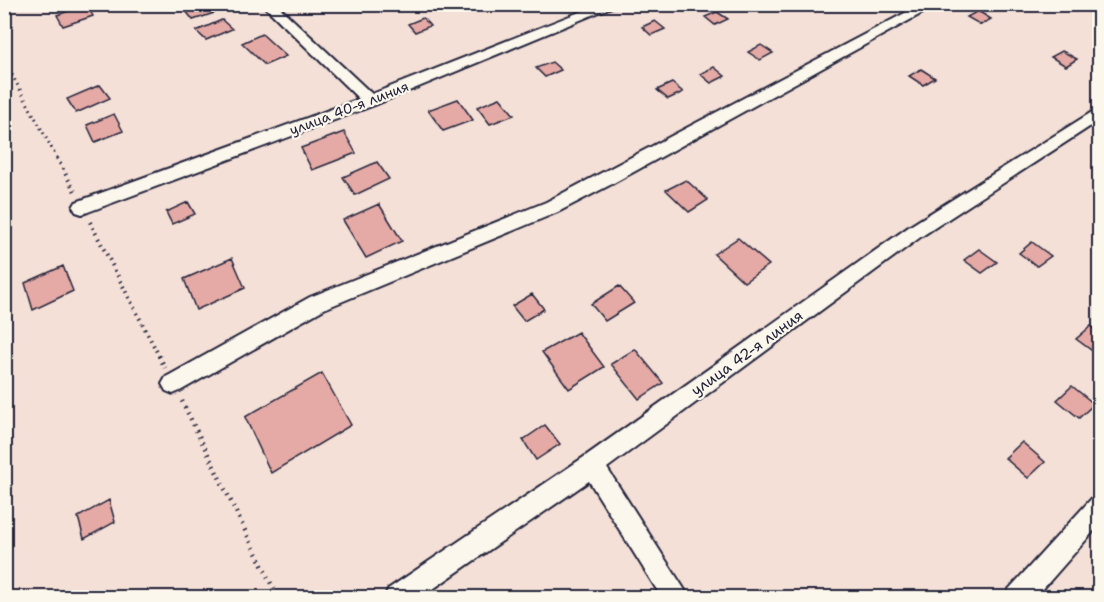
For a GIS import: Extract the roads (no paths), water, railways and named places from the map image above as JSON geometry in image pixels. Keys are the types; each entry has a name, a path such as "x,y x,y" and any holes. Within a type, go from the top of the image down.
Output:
{"street":[{"path":"267,4 370,101"},
{"name":"улица 40-я линия","path":"82,207 370,101 614,4"},
{"path":"173,384 316,303 552,207 594,186 933,4"},
{"path":"1089,4 1100,10"},
{"name":"улица 42-я линия","path":"397,597 592,465 916,231 1100,112"},
{"path":"592,465 677,597"},
{"path":"1018,597 1100,506"}]}
